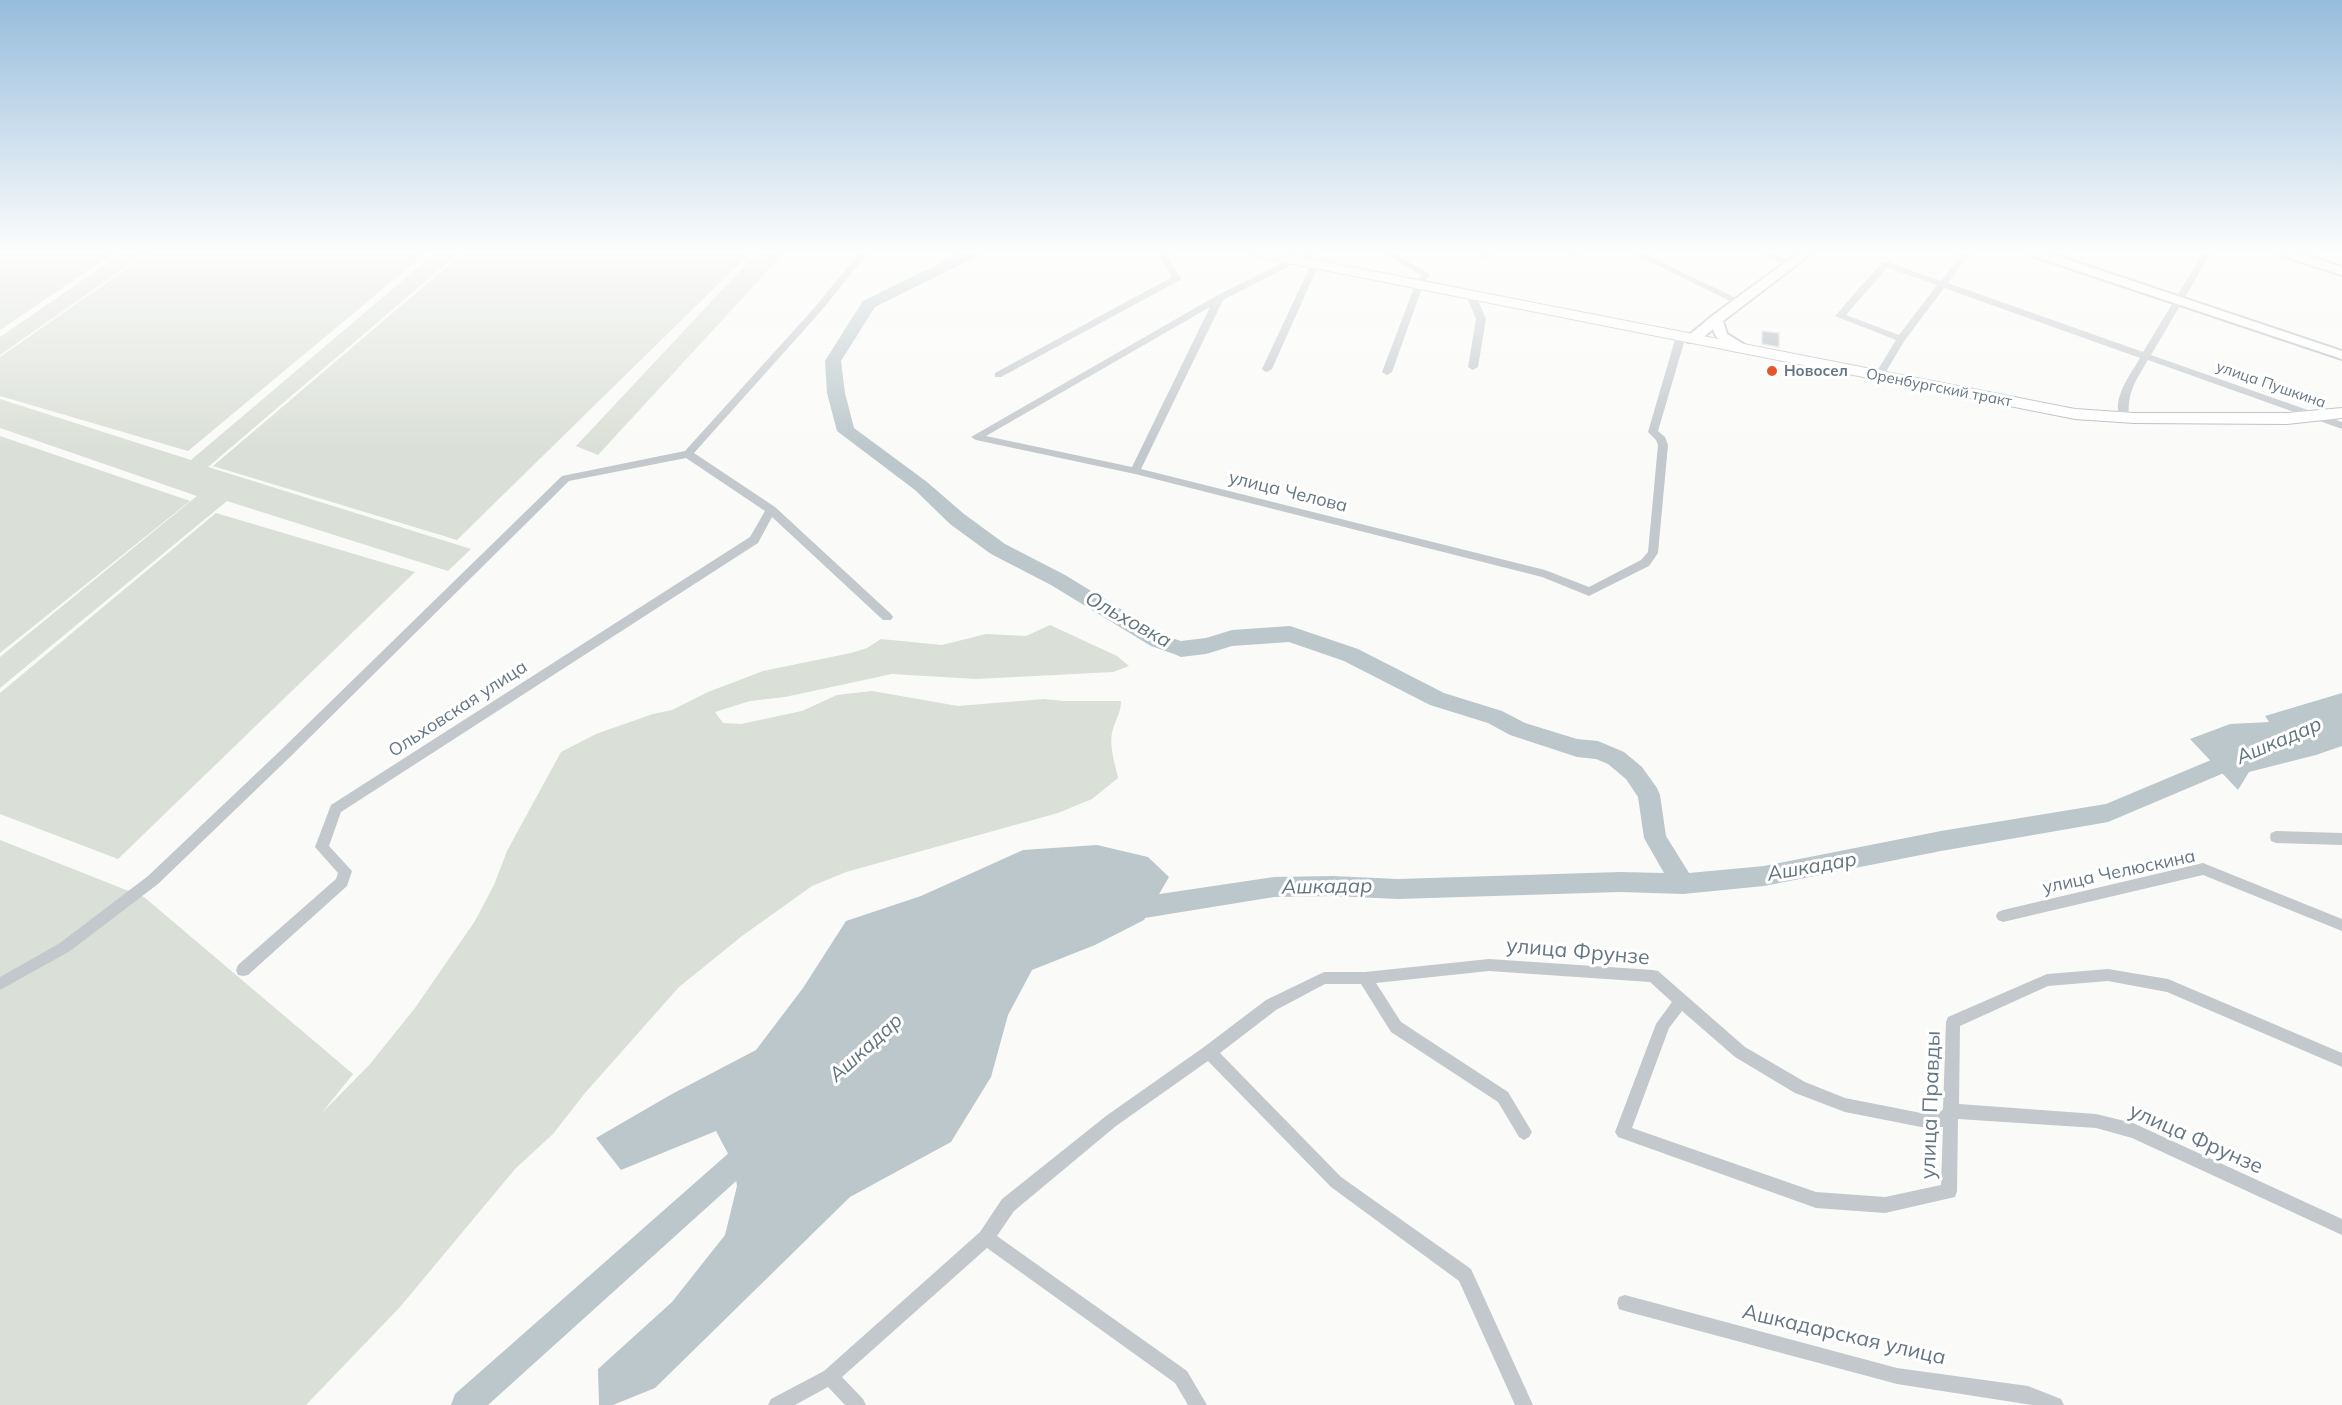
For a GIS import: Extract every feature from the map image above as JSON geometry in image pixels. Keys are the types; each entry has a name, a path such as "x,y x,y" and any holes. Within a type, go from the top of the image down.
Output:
{"main road":[{"name":"Оренбургский тракт","path":"1592,319 2075,414 2124,418 2317,418 2342,413"}],"street":[{"path":"0,984 65,946 153,880 566,478 688,454 809,319"},
{"path":"998,375 1102,319"},
{"name":"улица Челова","path":"1183,319 976,437 1135,471 1545,574 1589,592 1645,563 1653,553 1663,445 1661,439 1653,432 1687,337"},
{"path":"1135,471 1209,319"},
{"path":"1267,369 1284,319"},
{"path":"1387,372 1407,319"},
{"path":"1473,367 1481,319"},
{"name":"улица Пушкина","path":"1847,319 1901,339"},
{"path":"1879,376 1916,319"},
{"name":"улица Пушкина","path":"2038,319 2342,426"},
{"path":"2124,418 2123,400 2128,386 2167,319"},
{"path":"2233,319 2342,355"},
{"path":"1687,337 1716,320 1721,336 1740,348"},
{"path":"688,454 771,510 887,617"},
{"name":"Ольховская улица","path":"243,970 342,882 345,871 322,848 336,809 754,540 771,510"},
{"path":"2276,837 2342,839"},
{"name":"улица Челюскина","path":"2003,916 2203,869 2342,925"},
{"name":"улица Фрунзе","path":"777,1405 830,1377 986,1238 1008,1205 1111,1121 1271,1005 1324,978 1365,978 1489,965 1653,976 1740,1052 1800,1089 1845,1105 1921,1120 1942,1120 1952,1111 2096,1121 2133,1131 2342,1227"},
{"name":"улица Правды","path":"1681,1001 1664,1024 1623,1132 1816,1200 1885,1205 1949,1191 1953,1022 2046,980 2108,975 2168,986 2342,1060"},
{"path":"1365,978 1396,1027 1503,1097 1524,1132"},
{"path":"1209,1052 1336,1182 1465,1275 1524,1405"},
{"path":"986,1238 1181,1377 1198,1405"},
{"name":"Ашкадарская улица","path":"1625,1303 1897,1376 2028,1395 2055,1405"},
{"path":"830,1377 856,1405"}],"shaded area":[{"path":"0,319 17,319 0,330"},
{"path":"27,319 52,319 0,355 0,337"},
{"path":"55,319 347,319 188,451 0,396 0,357"},
{"path":"358,319 382,319 208,467 471,549 448,571 227,501 0,688 0,657 197,496 0,428 0,399 191,460"},
{"path":"386,319 683,319 457,540 213,466"},
{"path":"696,319 724,319 598,455 576,446"},
{"path":"0,436 190,501 0,653"},
{"path":"216,513 415,572 118,859 0,814 0,693"},
{"path":"1050,625 1117,656 1129,666 1113,672 976,679 892,674 785,697 750,701 715,712 723,723 741,724 802,711 837,695 872,691 958,706 1044,699 1121,701 1111,741 1118,778 1092,799 1058,813 846,872 812,886 742,936 679,987 585,1093 553,1134 515,1169 400,1307 306,1405 0,1405 0,840 144,897 353,1074 321,1114 370,1064 415,1008 475,921 494,885 507,851 561,752 596,734 653,714 672,710 708,692 763,671 851,653 867,648 881,639 942,645 986,634 1026,636"}],"water":[{"path":"2342,693 2342,746 2249,772 2238,790 2190,739 2230,724 2269,722 2265,716"},
{"path":"1097,845 1148,857 1169,877 1144,920 1095,945 1032,970 1008,1015 991,1077 951,1142 850,1197 655,1388 613,1405 599,1405 598,1369 672,1302 725,1235 737,1186 734,1165 716,1131 621,1170 596,1138 672,1094 756,1050 803,988 846,921 921,896 1023,850"}],"building":[{"path":"1762,331 1779,333 1779,347 1762,344"}],"waterway":[{"name":"Ольховка","path":"860,319 833,361 836,393 846,431 921,486 957,519 998,549 1058,580 1158,641 1181,649 1206,646 1232,638 1290,634 1351,655 1437,699 1495,717 1518,729 1577,748 1598,750 1616,758 1634,773 1649,795 1655,838 1683,884"},
{"name":"Ашкадар","path":"1683,884 1764,876 1941,841 2108,813 2242,756"},
{"name":"Ашкадар","path":"1126,910 1274,887 1333,886 1398,889 1620,882 1683,884"},
{"name":"Ашкадар","path":"466,1405 756,1146"}],"place":[{"name":"Новосел","path":"1772,371"}]}
